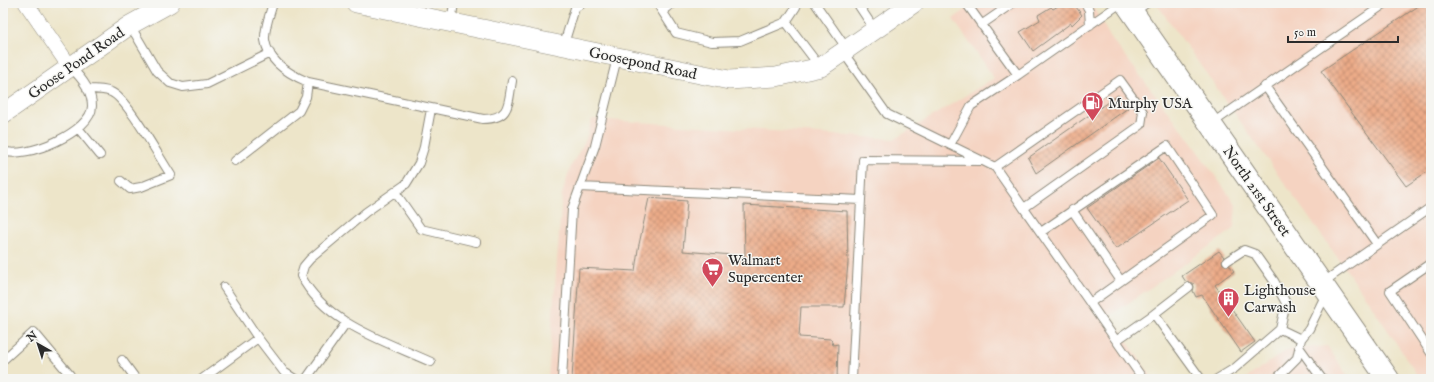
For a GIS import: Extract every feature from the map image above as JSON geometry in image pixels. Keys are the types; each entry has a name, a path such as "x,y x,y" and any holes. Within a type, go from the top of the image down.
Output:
{"main road":[{"name":"North 21st Street","path":"1132,5 1211,124 1388,379"}],"street":[{"path":"26,3 70,67"},
{"path":"130,26 170,3"},
{"name":"Goosepond Road","path":"356,3 376,5 563,47 729,80 776,77 821,67 914,3"},
{"name":"Goose Pond Road","path":"3,114 130,26"}],"lane":[{"path":"272,3 265,39 270,53 283,69 291,75 308,82 431,109 483,119 495,119 506,110 512,81"},
{"path":"451,23 454,3"},
{"path":"563,47 574,8 582,3"},
{"path":"657,3 676,33 712,42 740,41 786,22 796,7 795,3"},
{"path":"662,11 673,3"},
{"path":"815,3 887,114 995,167 1143,379"},
{"path":"857,3 875,30"},
{"path":"966,3 1018,75"},
{"path":"981,25 1013,3"},
{"path":"1085,3 1089,10 1090,25"},
{"path":"1211,124 1386,3"},
{"path":"950,145 971,106 1090,25 1132,5"},
{"path":"786,22 821,67"},
{"path":"130,26 157,71 170,83 183,87 207,84 270,53"},
{"path":"562,379 572,209 595,146 617,58"},
{"path":"3,151 10,154 30,151 54,143 78,128 92,108 87,89 81,77 70,67"},
{"path":"995,167 1120,80 1143,112 1141,125 1024,208"},
{"path":"235,162 299,111 306,97 308,82"},
{"path":"1265,86 1377,244"},
{"path":"87,89 112,92 118,96 137,122 171,175 141,187 130,189 121,181"},
{"path":"431,109 424,147 419,163 406,184 366,212 310,259 304,266 301,276 307,288 320,302 346,323 431,362"},
{"path":"78,128 100,155"},
{"path":"1041,232 1167,146 1213,215 1090,303"},
{"path":"852,379 863,160 983,161"},
{"path":"580,187 861,200"},
{"path":"394,192 421,229 476,242"},
{"path":"1276,379 1297,358 1301,339 1309,329 1325,287 1377,244 1431,207"},
{"path":"1072,210 1122,281"},
{"path":"1217,379 1235,368 1280,329 1286,303 1274,281 1255,254 1244,250 1226,261"},
{"path":"1431,263 1390,291 1431,353"},
{"path":"1117,340 1154,314 1189,286"},
{"path":"224,287 258,338 284,372 295,379"},
{"path":"1154,314 1201,379"},
{"path":"306,379 346,323"},
{"path":"1280,329 1301,339"},
{"path":"3,360 34,332 70,375 65,379"},
{"path":"202,379 258,338"},
{"path":"1299,347 1322,379"},
{"path":"122,360 136,379"}],"shaded area":[{"path":"975,3 1091,3 1110,37 1183,131 1236,205 1234,229 1110,316 1153,379 548,379 562,194 571,166 586,139 592,119 895,139 994,78 953,19"},
{"path":"1156,3 1431,3 1431,379 1420,379 1367,299"},
{"path":"1327,346 1350,379 1245,379 1287,350"}],"building":[{"path":"1063,3 1073,3 1082,15 1072,25 1071,23 1033,51 1020,32 1040,20 1038,15 1051,7 1053,9"},
{"path":"1423,3 1431,3 1431,169 1406,186 1321,71"},
{"name":"Murphy USA","path":"1118,95 1128,108 1036,173 1028,158"},
{"path":"1159,158 1188,200 1116,249 1087,208"},
{"name":"Walmart Supercenter","path":"649,198 687,201 683,251 745,256 744,205 847,211 848,263 844,307 801,307 799,337 831,339 833,345 838,344 837,379 572,379 579,268 635,271"},
{"name":"Lighthouse Carwash","path":"1219,251 1224,257 1222,261 1223,264 1230,266 1234,271 1215,285 1255,342 1241,352 1202,295 1196,297 1193,291 1193,283 1186,282 1182,276"}],"place":[{"name":"Murphy USA","path":"1092,122"},
{"name":"Walmart Supercenter","path":"712,288"},
{"name":"Lighthouse Carwash","path":"1229,318"}]}
